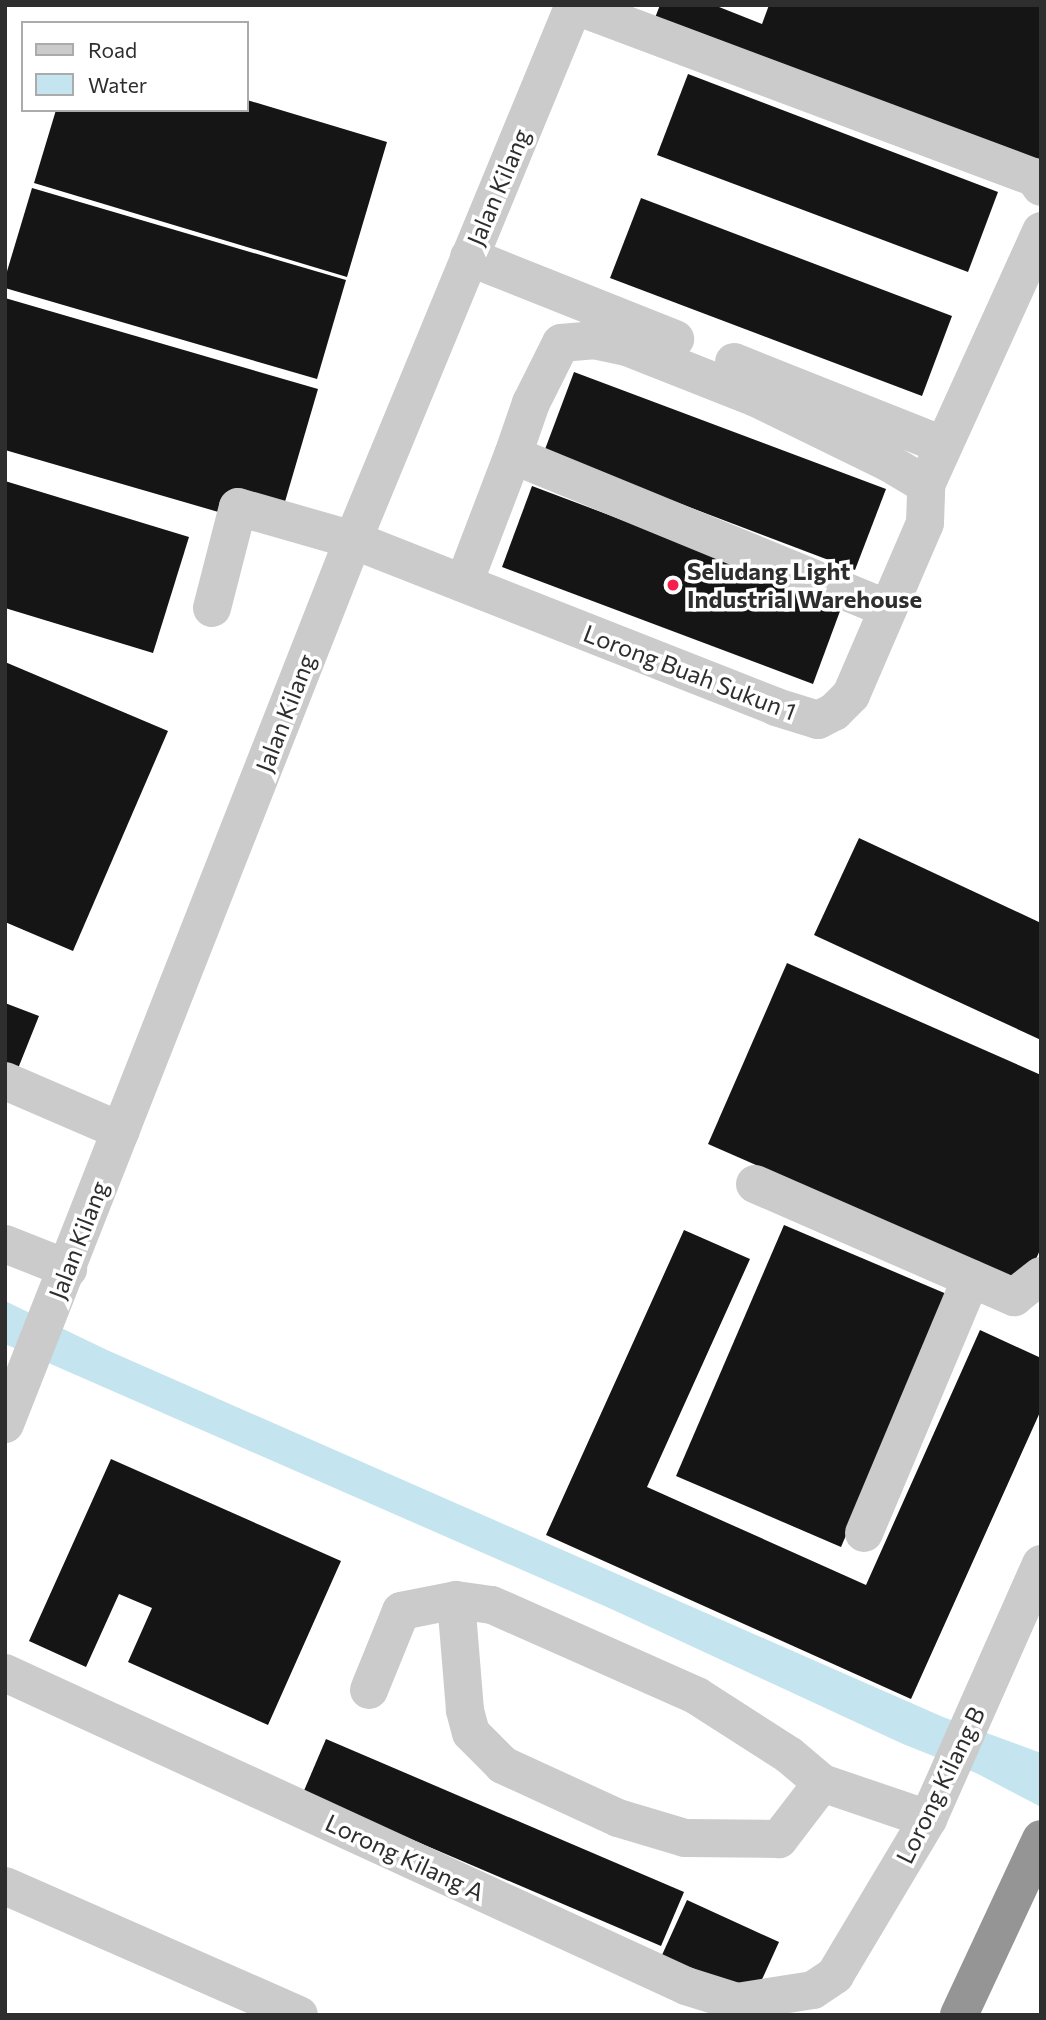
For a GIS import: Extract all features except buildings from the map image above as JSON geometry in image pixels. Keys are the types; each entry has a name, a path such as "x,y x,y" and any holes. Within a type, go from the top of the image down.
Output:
{"highway":[{"path":"959,2015 1041,1839"}],"street":[{"path":"574,5 1034,177 1041,187"},
{"name":"Jalan Kilang","path":"5,1424 353,540 574,5"},
{"path":"464,583 531,403 561,342 593,340 627,347 756,398 889,463 926,485 1041,231"},
{"path":"469,257 943,445"},
{"path":"513,455 888,609"},
{"name":"Lorong Buah Sukun 1","path":"212,608 238,507 353,540 776,707 818,720 834,712 851,695 925,523 926,485"},
{"path":"5,1081 121,1131"},
{"path":"755,1184 1014,1297 1041,1276"},
{"path":"5,1244 68,1269"},
{"path":"864,1533 971,1279"},
{"name":"Lorong Kilang B","path":"813,1990 835,1975 929,1819 1041,1564"},
{"path":"456,1600 465,1710 471,1733 503,1765 618,1818 685,1839 779,1839 822,1783"},
{"path":"369,1690 401,1611 456,1600 492,1605 697,1696 789,1755 822,1783 929,1819"},
{"name":"Lorong Kilang A","path":"5,1674 679,2001 737,2002 813,1990"},
{"path":"5,1886 299,2015"}],"water":[{"path":"5,1301 107,1350 943,1717 1041,1753 1041,1807 976,1773 903,1744 609,1608 5,1344"}],"place":[{"name":"Seludang Light Industrial Warehouse","path":"673,585"}]}
